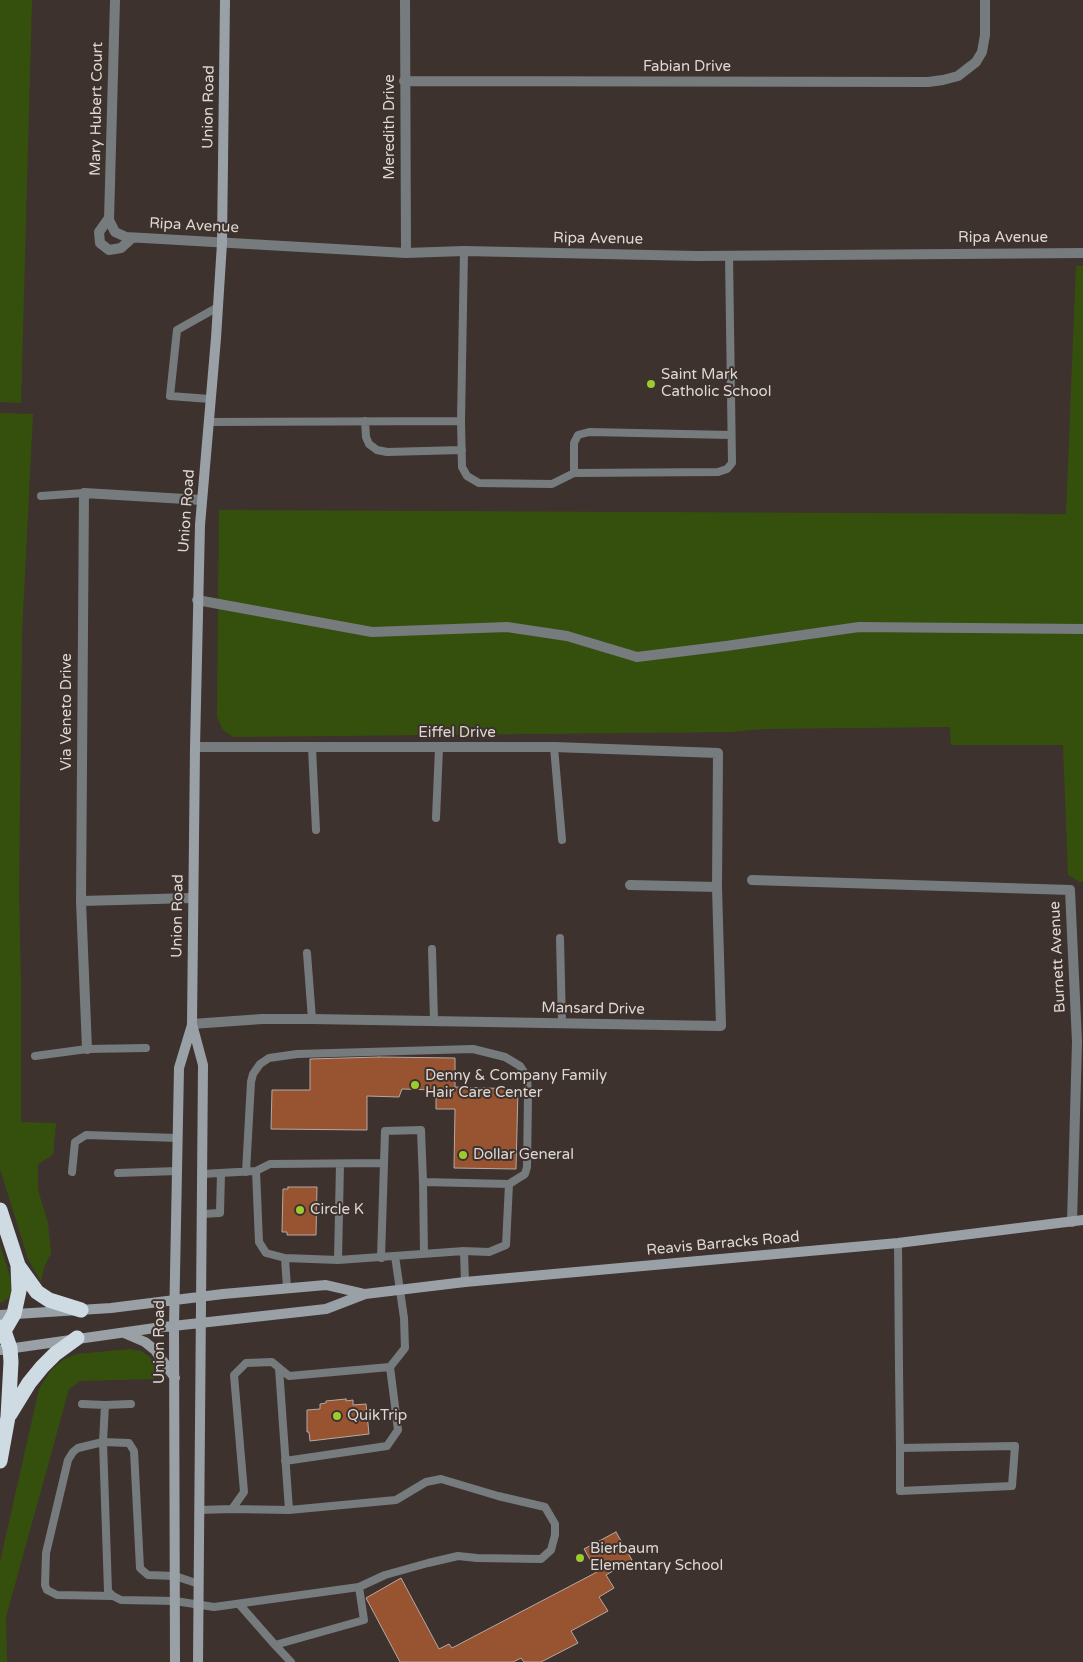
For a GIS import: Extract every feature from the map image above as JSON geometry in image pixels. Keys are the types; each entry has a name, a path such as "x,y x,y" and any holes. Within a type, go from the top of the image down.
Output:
{"highway":[{"path":"0,1210 18,1265 19,1291 7,1314 2,1332 5,1349 11,1362 8,1417 0,1461"},
{"path":"18,1265 37,1292 49,1300 81,1310"},
{"path":"8,1417 42,1366 76,1338"}],"main road":[{"name":"Union Road","path":"198,1662 203,1065 192,1024 195,747 202,500 222,243 225,0"},
{"name":"Union Road","path":"175,1662 174,1326 179,1068 192,1024"},
{"name":"Reavis Barracks Road","path":"5,1349 123,1332 326,1309 365,1294 465,1282 898,1243 1078,1221"},
{"name":"Reavis Barracks Road","path":"7,1314 111,1308 326,1285 365,1294"},
{"path":"123,1332 145,1342 155,1350 175,1378"}],"street":[{"name":"Mary Hubert Court","path":"115,0 109,218 115,232"},
{"name":"Meredith Drive","path":"405,0 406,253"},
{"name":"Fabian Drive","path":"404,81 928,82 958,76 976,62 982,52 985,35 985,0"},
{"name":"Mary Hubert Court","path":"109,218 100,232 100,243 109,250 121,248 132,238"},
{"name":"Ripa Avenue","path":"115,232 132,238 406,253 464,252 729,256 1083,253"},
{"path":"84,493 202,500"},
{"name":"Via Veneto Drive","path":"84,493 81,901 87,1049"},
{"path":"198,600 372,632 506,627 567,636 637,657 859,626 1083,629"},
{"name":"Eiffel Drive","path":"195,747 554,747 718,753"},
{"name":"Mansard Drive","path":"192,1024 262,1019 312,1019 721,1026 718,753"},
{"name":"Burnett Avenue","path":"752,880 1070,890 1077,1042 1078,1221"},
{"path":"630,885 718,887"},
{"path":"81,901 193,898"}],"lane":[{"path":"464,252 462,467 467,476 479,483 552,484 574,473 718,472 727,468 732,463 729,256"},
{"path":"210,399 170,396 177,330 218,307"},
{"path":"365,421 366,437 369,444 377,450 387,452 462,450"},
{"path":"208,422 461,421"},
{"path":"574,473 574,443 578,435 589,432 731,435"},
{"path":"41,496 84,493"},
{"path":"554,747 562,840"},
{"path":"312,748 316,830"},
{"path":"436,818 439,748"},
{"path":"560,938 562,1024"},
{"path":"432,949 434,1021"},
{"path":"308,953 312,1019"},
{"path":"35,1056 87,1049 146,1048"},
{"path":"246,1172 251,1082 253,1074 260,1064 269,1058 297,1054 472,1049 505,1057 520,1066 527,1077 528,1096 527,1167 525,1174 509,1184 423,1182"},
{"path":"382,1258 385,1131 421,1130 424,1254"},
{"path":"72,1172 75,1142 86,1135 178,1138"},
{"path":"202,1174 256,1171 270,1164 384,1163"},
{"path":"338,1260 340,1164"},
{"path":"118,1173 177,1171"},
{"path":"256,1171 258,1242 266,1253 285,1258 338,1260 464,1251 489,1252 506,1245 509,1184"},
{"path":"201,1214 220,1213 221,1173"},
{"path":"898,1243 900,1491 1012,1486 1016,1446 900,1448"},
{"path":"464,1251 465,1282"},
{"path":"285,1461 387,1446 398,1430 390,1367 405,1348 404,1318 396,1256"},
{"path":"285,1258 287,1288"},
{"path":"232,1509 244,1492 234,1375 246,1364 272,1362 289,1376 390,1367"},
{"path":"279,1368 289,1510"},
{"path":"82,1404 131,1404"},
{"path":"105,1405 103,1442 108,1591 121,1600 175,1601 214,1607 359,1587 428,1562 458,1556 477,1558 541,1558 550,1550 555,1535 555,1524 545,1507 498,1496 441,1479 426,1482 396,1500 289,1510 200,1510"},
{"path":"113,1596 57,1595 47,1590 45,1585 46,1553 68,1460 78,1448 103,1442 129,1443 134,1452 140,1568 148,1575 175,1576 199,1584"},
{"path":"274,1645 364,1620 359,1587"},
{"path":"239,1604 291,1662"}],"green space":[{"path":"0,0 32,0 21,403 0,402"},
{"path":"1076,266 1083,266 1083,882 1068,875 1063,745 951,745 950,727 763,729 731,732 233,737 223,730 217,717 219,510 1066,514"},
{"path":"0,413 33,414 22,633 19,892 21,1122 56,1123 53,1155 38,1164 38,1190 48,1223 51,1253 44,1268 41,1282 28,1259 0,1169"},
{"path":"0,1244 11,1280 11,1293 8,1299 0,1303"},
{"path":"130,1349 141,1351 150,1357 154,1363 154,1379 80,1381 69,1389 6,1617 7,1662 0,1662 0,1562 39,1389 51,1370 64,1359 77,1354"}],"building":[{"path":"379,1057 455,1058 455,1087 518,1089 516,1169 454,1168 455,1109 436,1109 436,1090 402,1089 399,1097 367,1096 367,1130 271,1129 272,1090 310,1090 310,1059"},
{"name":"Circle K","path":"288,1187 317,1187 316,1235 287,1235 287,1232 282,1232 283,1189 288,1189"},
{"name":"QuikTrip","path":"346,1399 346,1401 353,1400 353,1405 366,1404 369,1434 310,1441 309,1432 307,1432 307,1410 320,1409 320,1404 326,1403 326,1401"},
{"name":"Bierbaum Elementary School","path":"616,1532 632,1560 606,1575 614,1588 599,1597 608,1611 571,1631 578,1643 541,1662 524,1662 521,1658 513,1662 400,1662 366,1598 401,1578 439,1649 449,1644 452,1648 597,1572 584,1549"}],"place":[{"name":"Saint Mark Catholic School","path":"651,384"},
{"name":"Denny & Company Family Hair Care Center","path":"415,1085"},
{"name":"Dollar General","path":"463,1155"},
{"name":"Circle K","path":"300,1210"},
{"name":"QuikTrip","path":"337,1416"},
{"name":"Bierbaum Elementary School","path":"580,1558"}]}
